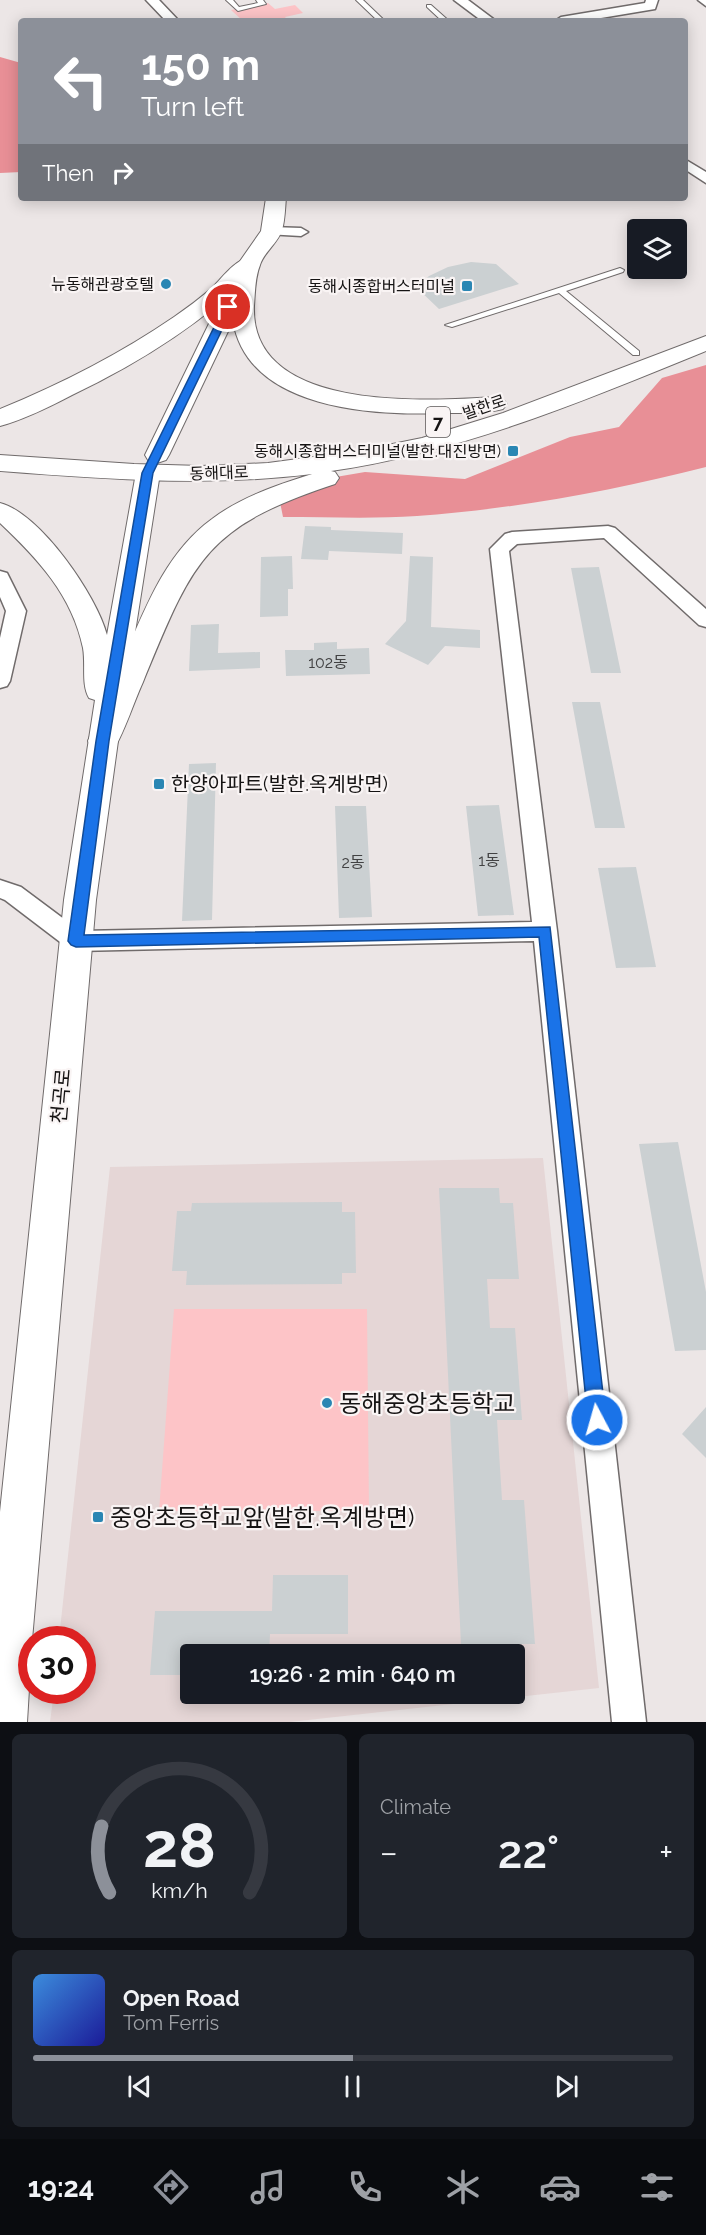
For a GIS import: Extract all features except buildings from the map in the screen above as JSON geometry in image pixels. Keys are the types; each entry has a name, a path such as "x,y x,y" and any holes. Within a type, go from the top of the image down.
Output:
{"main road":[{"path":"0,418 95,376 141,349 211,301 249,264"},
{"name":"발한로","path":"0,446 152,464 251,455 341,443 405,431 495,404 706,325"},
{"name":"동해대로","path":"0,463 152,464 206,474 266,471 383,454 447,439 602,384 706,343"},
{"path":"103,741 168,589 193,551 220,526 252,506 285,491 447,439"}],"street":[{"path":"152,0 170,18"},
{"path":"460,0 486,18"},
{"path":"576,18 651,3"},
{"path":"688,166 706,179"},
{"path":"276,201 271,231 301,232"},
{"name":"천곡로","path":"4,1722 5,1629 76,941 103,741 152,464 249,264 271,231"},
{"path":"249,264 244,304 245,327 253,349 273,371 297,387 334,399 382,406 433,407 495,404"},
{"path":"0,511 48,553 78,595 97,650 103,741"},
{"path":"629,1722 545,931 499,549 512,538 608,532 706,620"},
{"path":"0,577 16,611 0,681"},
{"path":"0,890 13,893 76,941 545,931"}],"lane":[{"path":"229,0 238,9 263,4 259,0"},
{"path":"359,0 379,18"},
{"path":"429,6 443,18"},
{"path":"450,325 620,270"},
{"path":"560,290 636,353"}],"shaded area":[{"path":"268,3 275,9 295,5 303,13 286,18 240,18 231,10"},
{"path":"0,57 18,62 18,172 0,173"},
{"path":"706,365 706,467 599,491 490,509 400,517 283,517 277,487 365,472 465,479 570,437 619,427 662,378"},
{"name":"동해중앙초등학교","path":"543,1158 599,1688 525,1696 525,1644 180,1644 180,1704 454,1704 290,1722 50,1722 52,1704 96,1704 96,1626 60,1626 110,1167"},
{"path":"174,1309 367,1309 369,1511 159,1511"}],"place":[{"name":"뉴동해관광호텔","path":"166,284"},
{"name":"동해시종합버스터미널","path":"467,286"},
{"name":"동해시종합버스터미널(발한.대진방면)","path":"513,451"},
{"name":"한양아파트(발한.옥계방면)","path":"159,784"},
{"name":"동해중앙초등학교","path":"327,1403"},
{"name":"중앙초등학교앞(발한.옥계방면)","path":"98,1517"}],"route":[{"path":"228,307 148,473 103,741 76,941 545,931 597,1420"}]}
